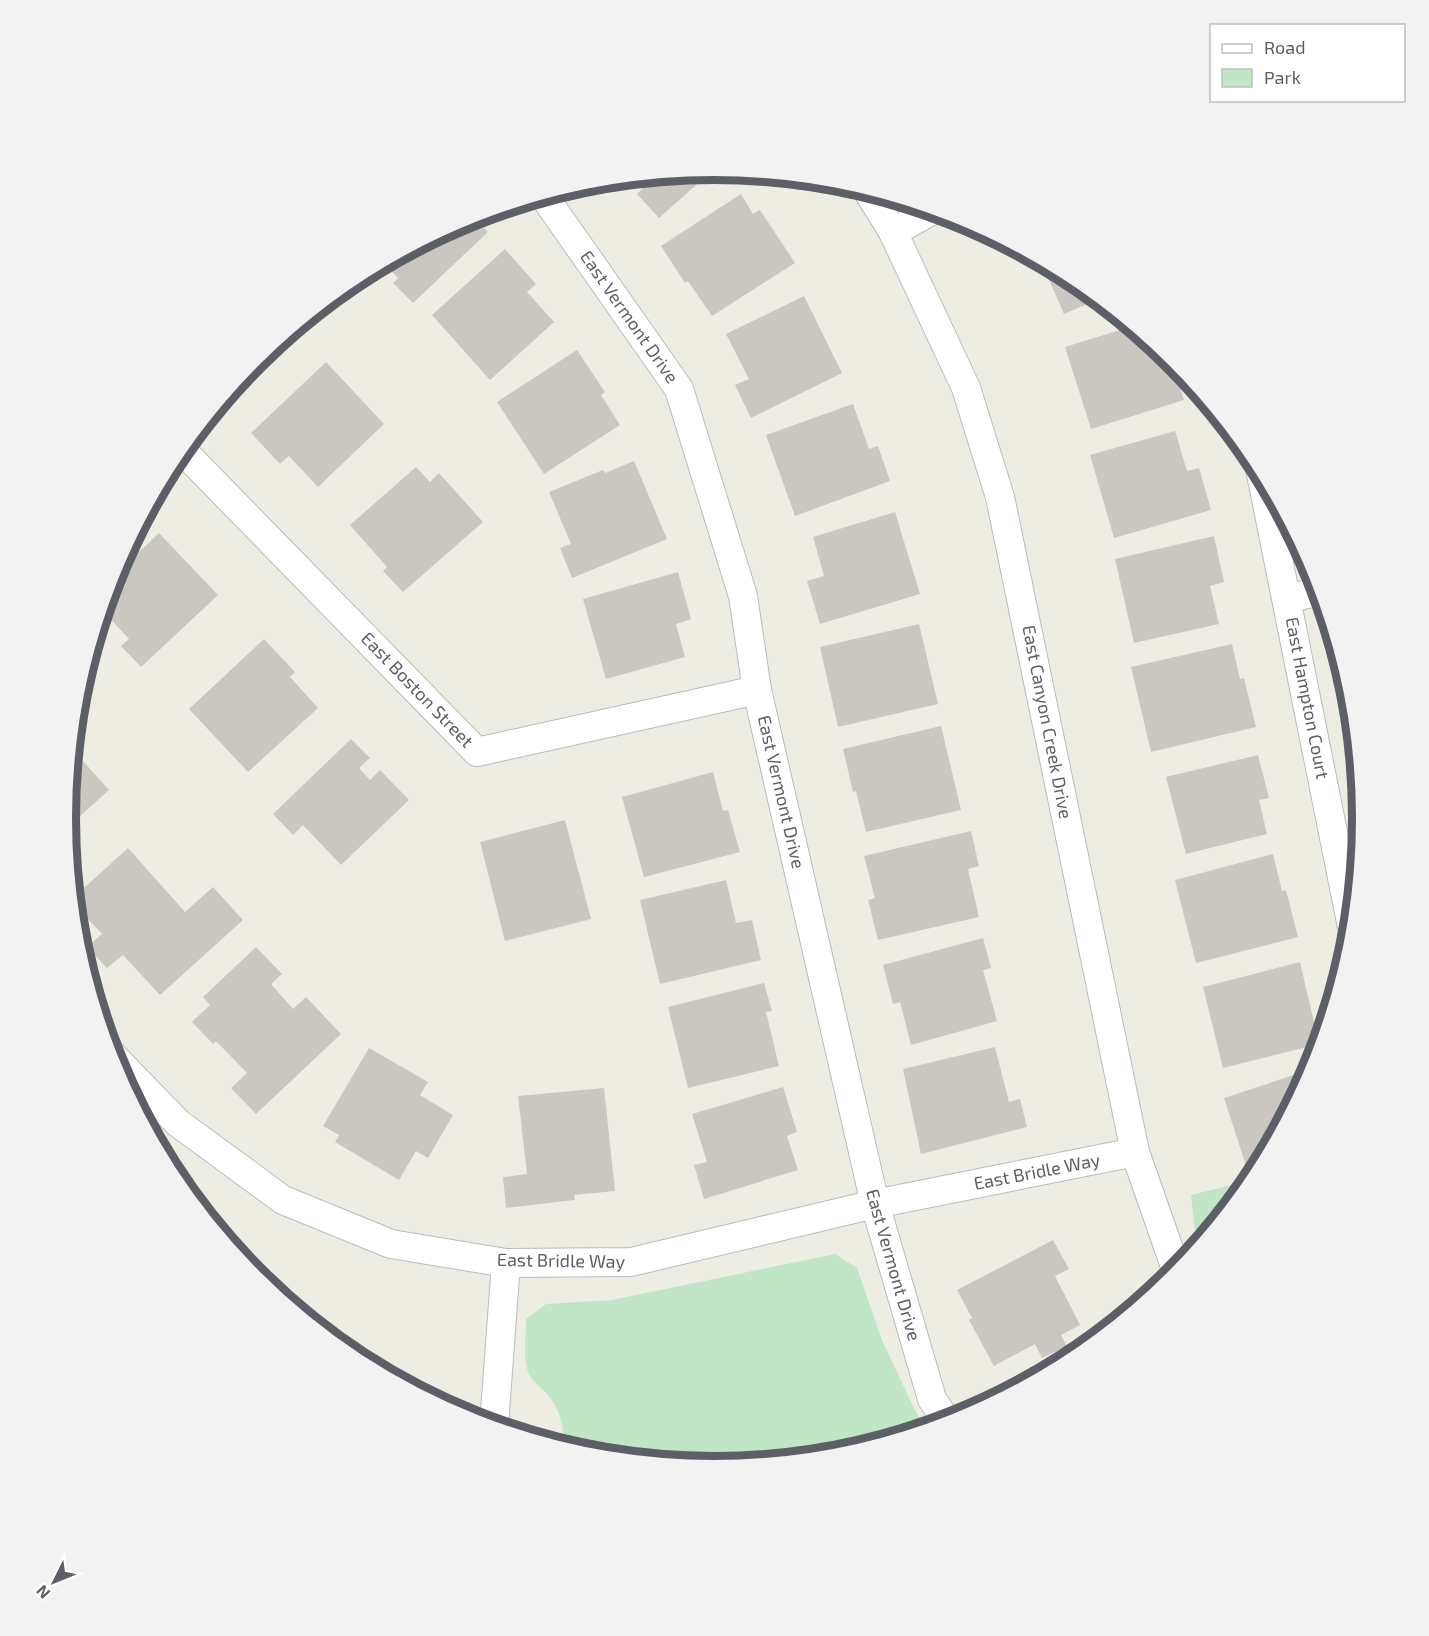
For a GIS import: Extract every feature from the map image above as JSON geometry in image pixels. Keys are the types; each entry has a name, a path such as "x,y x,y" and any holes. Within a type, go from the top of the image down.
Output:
{"street":[{"name":"East Canyon Creek Drive","path":"873,200 892,232 966,388 1000,497 1135,1152 1173,1262"},
{"name":"East Vermont Drive","path":"548,202 680,389 742,597 757,690 875,1204 932,1399 942,1414"},
{"path":"892,232 923,215"},
{"name":"East Boston Street","path":"189,457 477,752 757,690"},
{"name":"East Hampton Court","path":"1266,497 1347,901"},
{"path":"1287,599 1311,593"},
{"name":"East Bridle Way","path":"130,1073 178,1123 283,1200 391,1244 506,1263 631,1262 875,1204 1135,1152"},
{"path":"495,1416 506,1263"}],"green space":[{"path":"1237,1184 1197,1235 1191,1195"},
{"path":"835,1254 857,1268 882,1340 921,1421 839,1444 756,1455 673,1455 631,1451 563,1437 562,1423 557,1409 528,1372 525,1346 526,1319 546,1304 612,1300"}],"building":[{"path":"701,180 659,218 637,194 648,183"},
{"path":"741,194 753,214 760,210 795,263 712,316 688,281 685,283 661,246"},
{"path":"481,225 488,232 413,303 393,283 398,278 390,269 432,246"},
{"path":"505,249 536,284 527,292 554,322 490,380 432,315"},
{"path":"1046,273 1090,303 1064,314"},
{"path":"804,296 842,373 751,418 735,385 749,379 726,334"},
{"path":"1124,329 1178,379 1184,400 1091,429 1065,347"},
{"path":"577,350 605,392 601,395 620,425 544,474 497,402"},
{"path":"326,362 384,424 318,487 289,456 280,464 251,433"},
{"path":"853,404 869,449 878,446 890,481 795,516 766,435"},
{"path":"1175,431 1187,471 1199,468 1211,510 1114,538 1090,455"},
{"path":"634,461 667,539 572,578 560,548 571,544 549,492 603,470 605,473"},
{"path":"416,467 430,482 439,473 483,522 403,592 383,571 387,567 350,525"},
{"path":"895,512 920,594 820,624 807,581 824,576 813,537"},
{"path":"159,533 218,595 141,667 121,646 129,639 109,617 132,559"},
{"path":"1214,536 1224,582 1210,586 1219,624 1134,643 1115,559"},
{"path":"678,572 691,619 676,624 685,657 606,679 583,599"},
{"path":"919,624 938,704 838,727 820,647"},
{"path":"264,639 295,672 290,677 318,708 248,772 189,709"},
{"path":"1232,644 1240,679 1244,678 1256,727 1151,752 1131,667"},
{"path":"941,726 961,810 866,832 856,791 853,792 843,749"},
{"path":"351,739 370,758 359,768 370,780 380,770 409,800 341,865 303,825 293,835 273,814"},
{"path":"1258,755 1269,798 1259,800 1267,834 1186,854 1166,777"},
{"path":"80,758 109,790 76,820"},
{"path":"713,772 723,811 728,810 740,852 644,877 622,797"},
{"path":"565,820 591,919 505,941 480,842"},
{"path":"971,831 979,866 968,869 979,917 878,940 868,900 875,898 864,856"},
{"path":"128,848 185,912 213,887 243,920 160,995 123,955 107,968 91,951 90,945 102,934 84,915 81,891"},
{"path":"1273,854 1282,891 1286,890 1298,937 1196,963 1175,880"},
{"path":"726,880 736,923 752,920 761,960 660,984 640,900"},
{"path":"983,938 991,968 983,970 997,1021 911,1045 900,1002 893,1004 883,965"},
{"path":"256,947 282,974 271,984 293,1009 306,997 341,1034 256,1114 231,1088 247,1073 216,1041 213,1044 192,1022 210,1005 203,997"},
{"path":"1300,962 1316,1031 1310,1046 1223,1068 1203,987"},
{"path":"764,983 772,1011 766,1012 779,1066 688,1088 668,1007"},
{"path":"995,1047 1009,1102 1020,1099 1027,1127 921,1154 903,1069"},
{"path":"369,1048 428,1082 420,1095 453,1115 428,1158 416,1151 399,1180 335,1142 339,1135 323,1126"},
{"path":"1299,1073 1267,1137 1247,1169 1224,1098"},
{"path":"783,1087 797,1132 787,1136 798,1170 704,1199 694,1165 707,1162 692,1114"},
{"path":"604,1088 615,1191 574,1195 575,1200 506,1208 503,1177 527,1174 518,1096"},
{"path":"1053,1240 1069,1269 1055,1276 1080,1325 1061,1335 1067,1346 1042,1358 1035,1344 994,1366 969,1320 972,1318 957,1290"}]}
